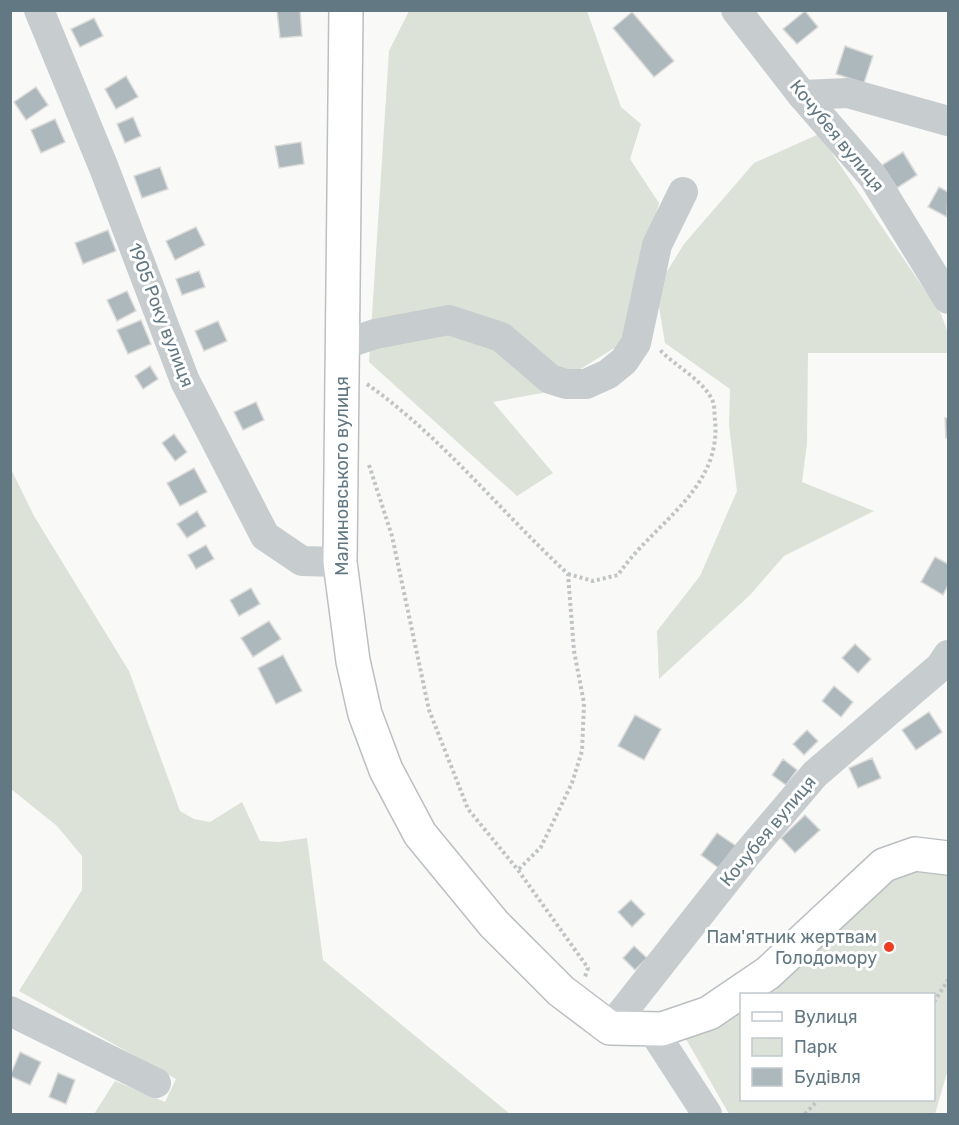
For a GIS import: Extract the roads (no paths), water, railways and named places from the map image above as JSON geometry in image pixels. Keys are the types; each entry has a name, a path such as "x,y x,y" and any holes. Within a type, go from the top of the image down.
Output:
{"main road":[{"name":"Малиновського вулиця","path":"346,10 340,562 353,661 365,714 386,770 420,834 494,924 561,991 610,1028"},
{"path":"610,1028 662,1029 709,1013 768,973 884,865 915,854 948,858"}],"street":[{"name":"1905 Року вулиця","path":"39,10 104,168 185,381 265,536 302,561 340,562"},
{"name":"Кочубея вулиця","path":"736,10 802,95 873,177 948,298"},
{"path":"802,95 848,93 948,121"},
{"path":"342,356 375,334 449,320 501,338 550,379 566,384 586,384 608,374 624,361 636,343 657,245 683,192"},
{"name":"Кочубея вулиця","path":"610,1028 747,854 814,774 940,667 948,654"},
{"path":"13,1017 156,1083"},
{"path":"652,1029 707,1114"}],"place":[{"name":"Пам'ятник жертвам Голодомору","path":"889,947"}]}
